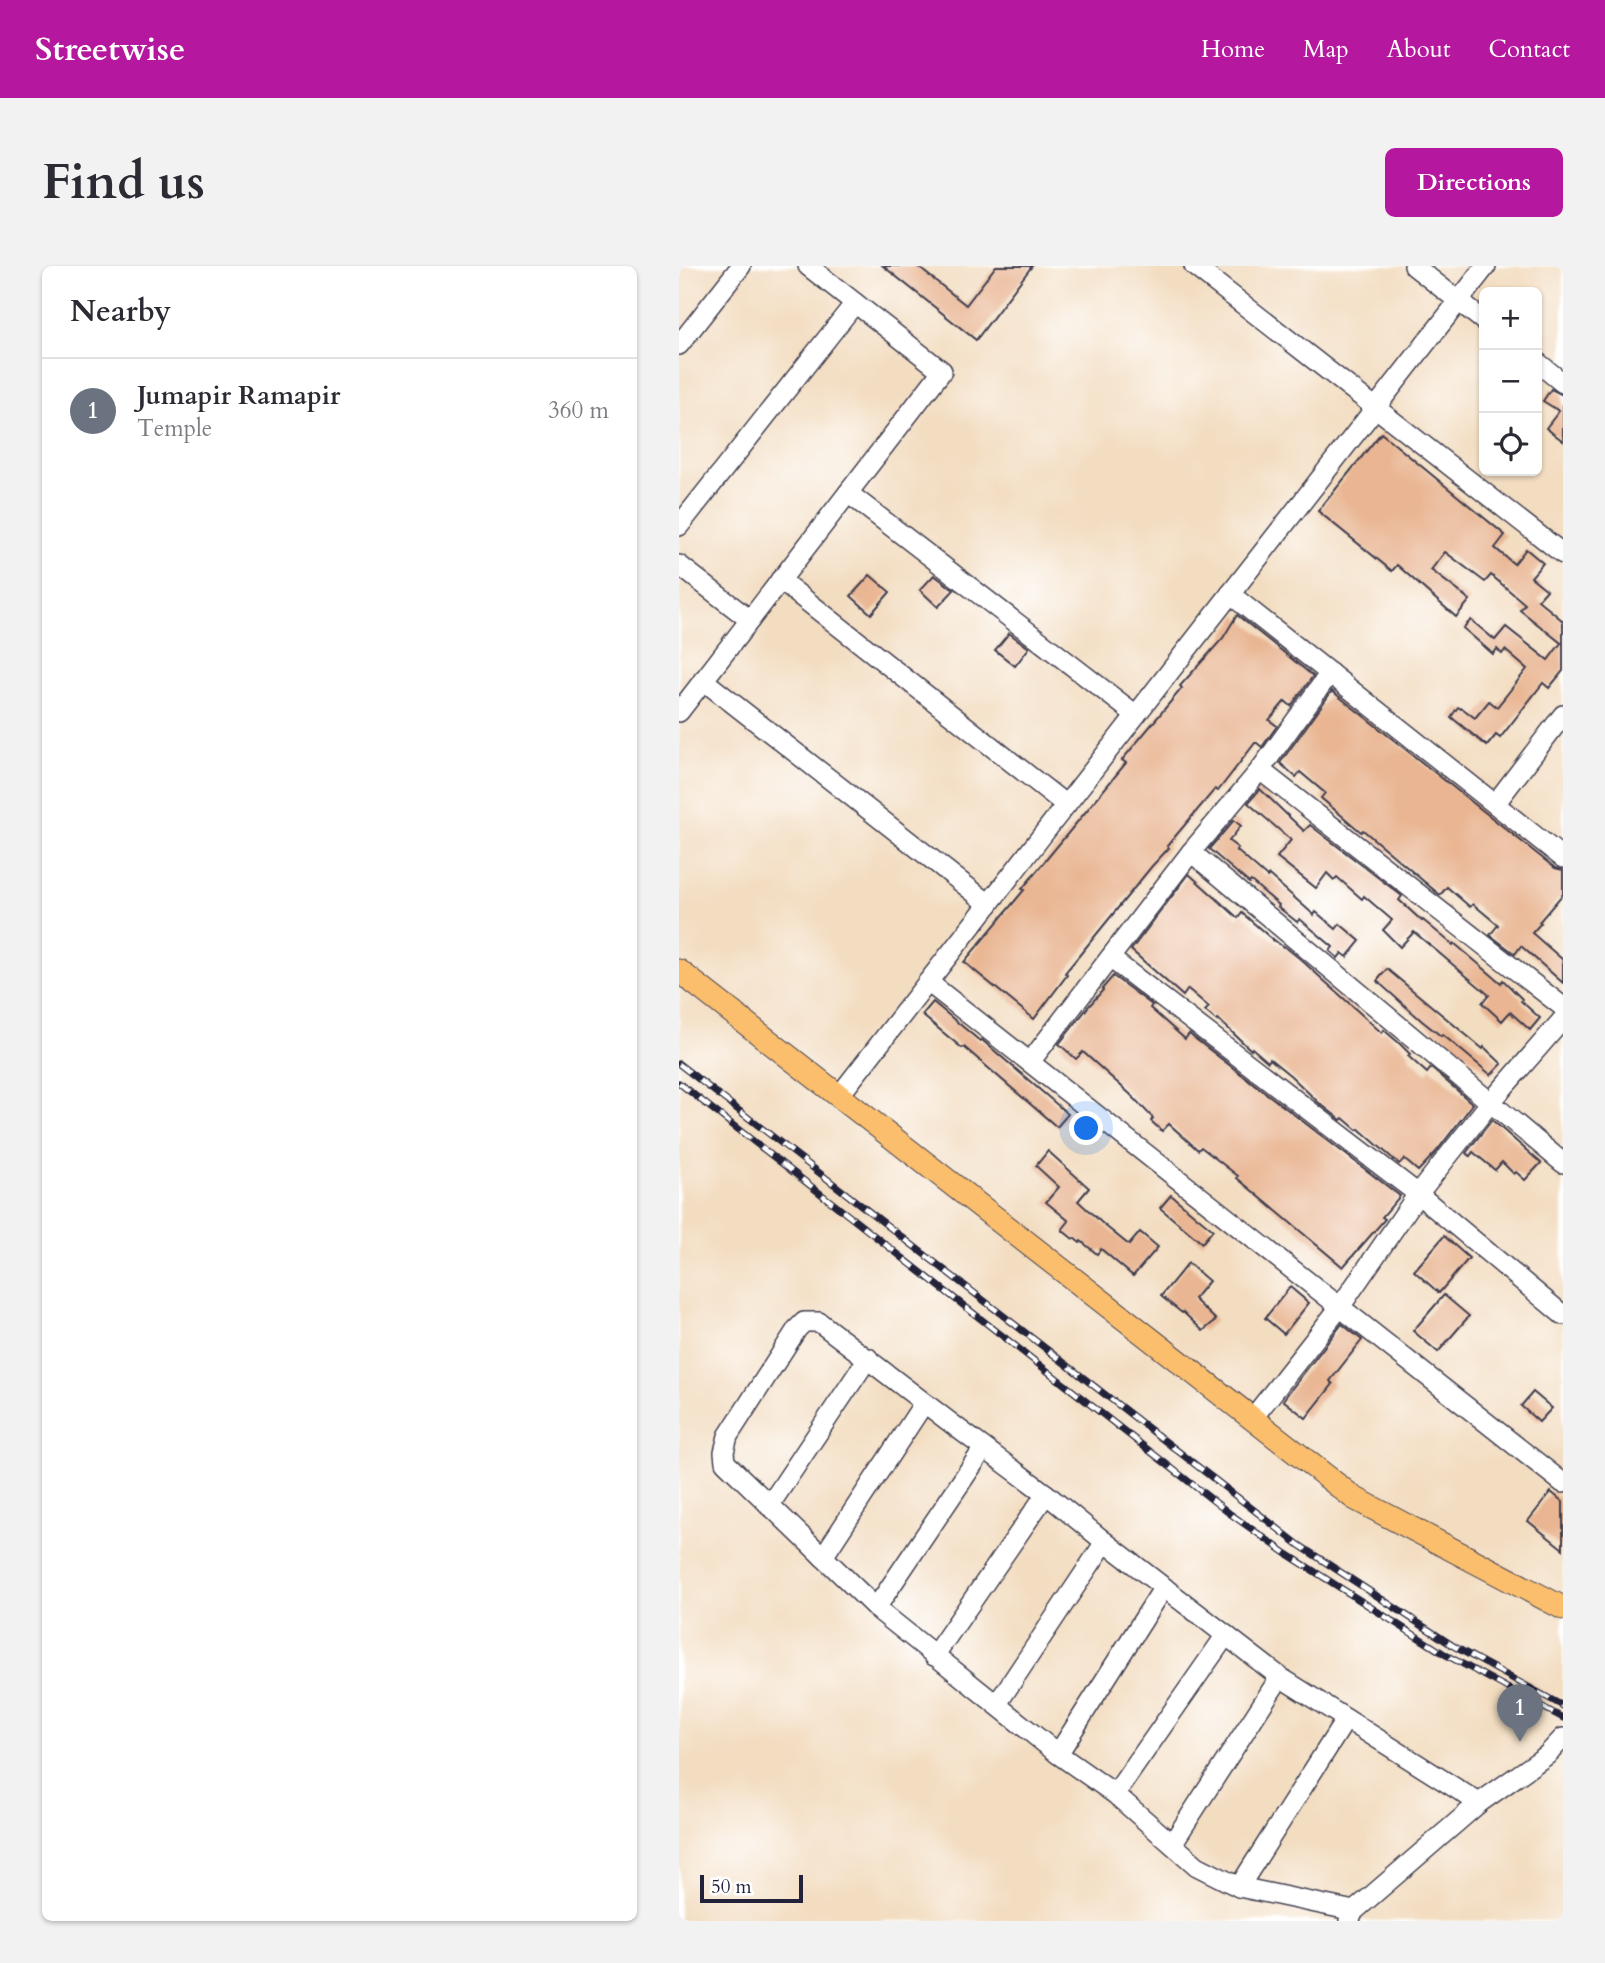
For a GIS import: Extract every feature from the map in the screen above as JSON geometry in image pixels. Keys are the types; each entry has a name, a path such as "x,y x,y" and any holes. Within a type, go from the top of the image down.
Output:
{"main road":[{"path":"679,971 1354,1498 1563,1608"}],"street":[{"path":"679,345 741,266"},
{"path":"1194,266 1563,554"},
{"path":"1414,266 1479,317"},
{"path":"839,1096 1486,266"},
{"path":"679,712 942,371 811,267"},
{"path":"679,526 855,303"},
{"path":"1542,366 1563,383"},
{"path":"848,493 1136,715"},
{"path":"679,565 750,620"},
{"path":"781,580 1066,805"},
{"path":"1230,594 1563,858"},
{"path":"1030,1062 1191,852 1260,770 1330,673"},
{"path":"703,680 989,904"},
{"path":"1495,804 1563,715"},
{"path":"1260,770 1563,1007"},
{"path":"1191,852 1563,1163"},
{"path":"1110,958 1418,1194 1563,1315"},
{"path":"928,982 1563,1483"},
{"path":"1252,1419 1340,1307 1418,1194 1490,1103 1563,1019"},
{"path":"1479,1804 1280,1677 1046,1494 819,1322 804,1322 797,1329 728,1436 724,1452 725,1462 876,1608 1058,1754 1115,1794 1197,1866 1239,1887 1352,1916 1479,1804 1547,1755 1563,1738"},
{"path":"769,1506 868,1359"},
{"path":"823,1557 924,1403"},
{"path":"876,1608 984,1448"},
{"path":"934,1656 1046,1494"},
{"path":"997,1704 1105,1542"},
{"path":"1058,1754 1164,1587"},
{"path":"1115,1794 1226,1635"},
{"path":"1171,1844 1280,1677"},
{"path":"1239,1887 1346,1719"}],"building":[{"path":"883,266 917,266 966,305 996,266 1032,266 976,340"},
{"path":"1551,389 1563,395 1563,441 1546,428 1559,411 1543,401"},
{"path":"1381,433 1505,535 1495,548 1514,564 1526,549 1543,563 1531,577 1547,590 1538,600 1563,621 1563,671 1549,688 1543,683 1500,738 1496,735 1487,746 1451,717 1458,707 1475,718 1489,701 1497,707 1527,669 1505,650 1502,654 1497,649 1493,654 1463,628 1471,620 1495,640 1506,627 1548,660 1561,643 1520,610 1525,604 1491,575 1485,582 1445,552 1431,570 1470,600 1456,617 1397,565 1392,571 1318,511"},
{"path":"870,575 890,592 871,614 851,596"},
{"path":"934,575 954,590 938,607 920,590"},
{"path":"1237,615 1313,676 1291,706 1285,701 1269,720 1277,726 1262,747 1255,743 1218,791 1215,789 1167,846 1169,848 1065,973 1067,975 1034,1019 964,962 1126,763 1122,760 1182,688 1180,686 1223,638"},
{"path":"1009,633 1029,648 1015,666 995,650"},
{"path":"1332,691 1555,868 1563,870 1563,894 1532,933 1563,960 1563,983 1521,946 1515,954 1490,935 1498,925 1473,904 1470,907 1447,887 1440,895 1321,798 1325,793 1300,772 1296,777 1280,763"},
{"path":"1260,789 1304,831 1310,825 1402,896 1399,900 1422,921 1453,945 1454,943 1501,983 1503,980 1540,1018 1530,1030 1510,1012 1502,1021 1482,1003 1489,995 1414,932 1400,947 1383,930 1392,920 1337,877 1334,880 1327,873 1316,888 1277,857 1291,840 1248,803"},
{"path":"1234,820 1241,826 1229,841 1238,848 1236,850 1314,915 1316,912 1336,929 1340,924 1360,941 1347,957 1342,953 1338,958 1330,951 1333,947 1300,919 1297,922 1251,881 1249,883 1209,849"},
{"path":"1189,874 1238,918 1242,913 1299,958 1382,1033 1384,1030 1399,1043 1410,1054 1408,1056 1427,1073 1431,1068 1473,1104 1418,1171 1404,1159 1399,1164 1359,1129 1343,1118 1341,1120 1270,1059 1268,1062 1252,1048 1251,1050 1218,1019 1217,1021 1205,1011 1209,1007 1188,989 1183,996 1131,950"},
{"path":"1387,969 1502,1064 1491,1075 1422,1021 1377,981"},
{"path":"1113,976 1152,1005 1150,1008 1185,1039 1189,1034 1400,1196 1382,1217 1385,1219 1343,1267 1201,1147 1198,1150 1169,1124 1162,1131 1130,1094 1083,1052 1076,1059 1059,1044"},
{"path":"933,1002 1068,1114 1057,1127 964,1047 922,1015"},
{"path":"1492,1120 1541,1163 1525,1180 1502,1162 1495,1170 1473,1152 1470,1156 1466,1153"},
{"path":"1048,1151 1089,1188 1078,1201 1103,1224 1129,1245 1140,1232 1158,1247 1133,1276 1101,1249 1097,1254 1062,1230 1069,1221 1046,1202 1059,1187 1036,1166"},
{"path":"1171,1195 1213,1230 1202,1243 1160,1208"},
{"path":"1444,1236 1469,1258 1439,1293 1414,1271"},
{"path":"1188,1263 1209,1281 1194,1299 1216,1320 1203,1331 1161,1296"},
{"path":"1290,1287 1309,1303 1284,1334 1265,1318"},
{"path":"1444,1295 1469,1316 1438,1352 1413,1331"},
{"path":"1342,1324 1362,1340 1330,1381 1333,1384 1306,1418 1283,1400"},
{"path":"1533,1392 1552,1408 1539,1422 1521,1406"},
{"path":"1551,1492 1563,1502 1563,1549 1528,1521"}],"railway":[{"path":"679,1064 1299,1545 1455,1647 1563,1706"},
{"path":"679,1083 1229,1513 1287,1554 1446,1655 1563,1718"}],"place":[{"name":"Jumapir Ramapir","path":"1520,1742"}]}
